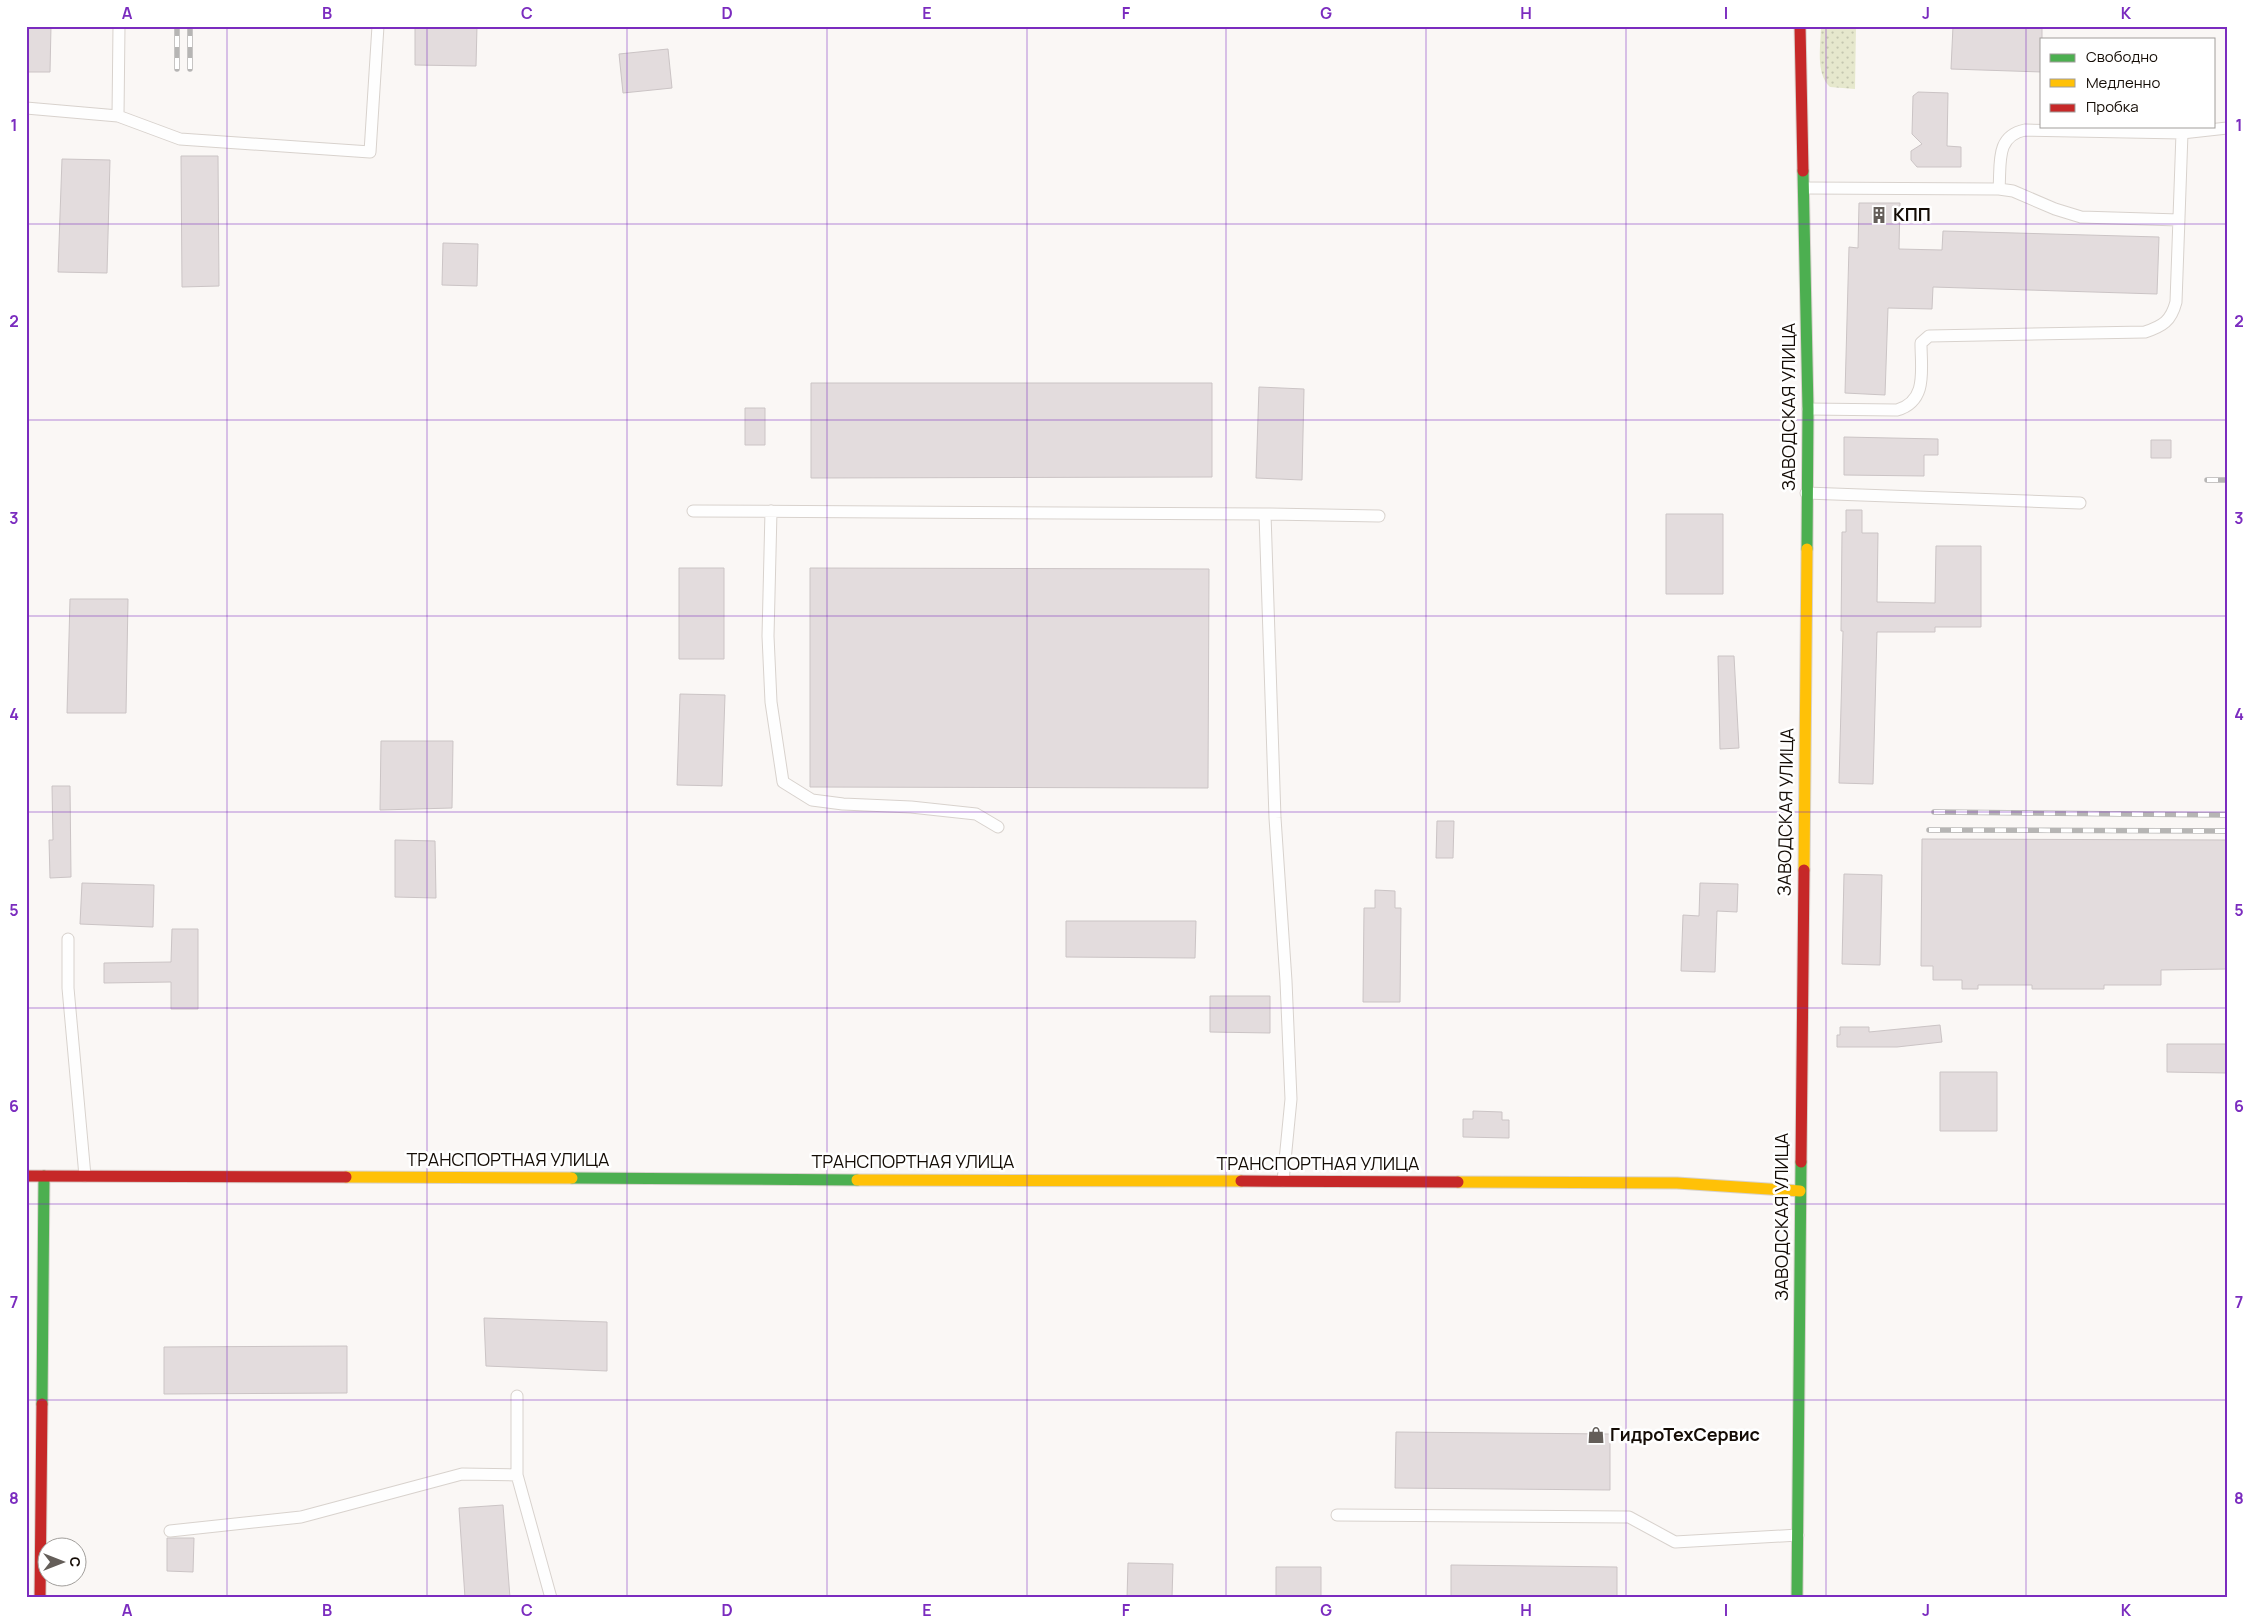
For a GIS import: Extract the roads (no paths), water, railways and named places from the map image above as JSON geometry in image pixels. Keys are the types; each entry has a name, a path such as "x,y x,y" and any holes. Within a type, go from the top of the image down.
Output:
{"street":[{"name":"ЗАВОДСКАЯ УЛИЦА","path":"1797,1598 1808,409 1805,188 1800,26"},
{"name":"ТРАНСПОРТНАЯ УЛИЦА","path":"26,1176 1677,1183 1800,1191"},
{"path":"40,1598 44,1176"}],"lane":[{"path":"118,116 119,26"},
{"path":"26,108 118,116 180,139 370,152 378,26"},
{"path":"1999,189 2001,146 2008,137 2016,132 2025,130 2182,133 2227,128"},
{"path":"1808,409 1897,410 1914,402 1919,393 1921,343 1930,336 2145,332 2165,323 2172,314 2176,302 2182,133"},
{"path":"1805,188 1999,189 2013,191 2055,210 2081,217 2179,220"},
{"path":"1806,494 2080,503"},
{"path":"693,511 1379,516"},
{"path":"771,511 769,646 771,702 784,782 812,800 976,814 998,827"},
{"path":"1264,514 1275,818 1286,981 1291,1099 1283,1181"},
{"path":"68,939 68,988 85,1176"},
{"path":"517,1396 517,1475 551,1598"},
{"path":"170,1531 301,1517 462,1474 517,1475"},
{"path":"1338,1516 1629,1517 1675,1542 1798,1534"}],"railway":[{"path":"177,26 177,69"},
{"path":"190,26 190,69"},
{"path":"2207,480 2227,480"},
{"path":"1934,812 2227,815"},
{"path":"1929,830 2227,831"}],"place":[{"name":"КПП","path":"1879,215"},
{"name":"ГидроТехСервис","path":"1596,1435"}]}
